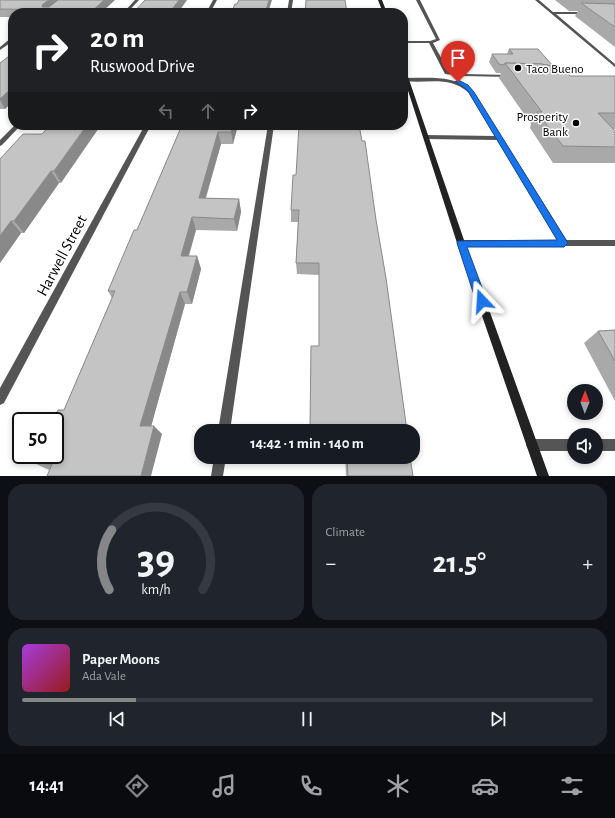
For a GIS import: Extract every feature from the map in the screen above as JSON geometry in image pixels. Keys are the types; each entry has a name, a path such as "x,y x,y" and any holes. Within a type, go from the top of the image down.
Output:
{"main road":[{"path":"408,83 461,243 543,476"}],"street":[{"path":"130,8 137,0"},
{"path":"408,42 430,42 438,40 418,0"},
{"path":"537,0 615,66"},
{"path":"553,13 592,14"},
{"path":"430,42 447,74 513,76"},
{"path":"408,80 448,80 466,86 564,243"},
{"path":"0,144 13,130"},
{"name":"Harwell Street","path":"0,399 145,130"},
{"path":"225,424 270,130"},
{"path":"426,137 499,138"},
{"path":"461,243 615,243"},
{"path":"532,445 567,445"},
{"path":"603,445 615,445"},
{"path":"217,476 219,464"}],"building":[{"path":"0,0 49,0 43,4 42,7 49,7 58,0 104,0 95,8 0,9"},
{"path":"145,0 179,0 173,8 138,8"},
{"path":"239,0 269,0 267,8 233,8 235,4 237,4"},
{"path":"306,0 345,0 346,8 305,8"},
{"path":"581,3 615,4 615,27"},
{"path":"509,49 538,49 553,66 541,64 499,64 492,54 513,54"},
{"path":"8,57 8,92 0,99 0,63"},
{"path":"505,63 541,64 563,68 570,76 615,76 615,113 598,113 615,131 615,147 563,146 537,112 542,112"},
{"path":"46,130 83,130 54,171 51,171 14,221 11,221 0,236 0,159 23,134 42,134"},
{"path":"180,130 232,130 231,132 218,132 199,198 239,199 234,219 192,217 181,256 197,256 187,292 180,292 140,426 154,426 141,476 47,476 52,464 64,464 64,412 57,412 58,410 64,410 115,291 108,291 134,230 137,230"},
{"path":"299,130 360,130 362,141 365,141 406,424 310,424 311,346 319,346 319,263 296,263 299,210 291,210 293,175 296,175"},
{"path":"615,330 615,361 598,331"},
{"path":"347,464 411,464 413,476 348,476"}],"place":[{"name":"Taco Bueno","path":"518,68"},
{"name":"Prosperity Bank","path":"576,123"}],"route":[{"path":"458,82 466,86 471,92 564,243 461,243 482,301"}]}
